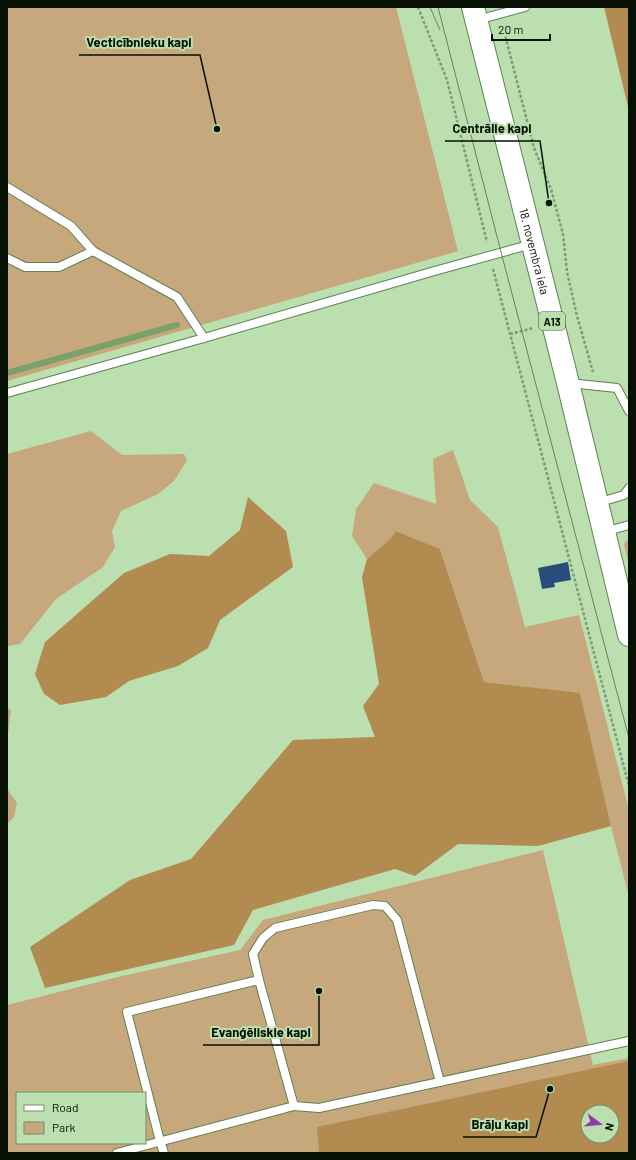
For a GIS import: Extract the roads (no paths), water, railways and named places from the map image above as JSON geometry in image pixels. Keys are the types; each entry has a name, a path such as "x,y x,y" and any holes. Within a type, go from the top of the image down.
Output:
{"main road":[{"name":"18. novembra iela","path":"475,13 568,383 629,635"}],"lane":[{"path":"475,13 500,14 524,7"},
{"path":"7,187 71,226 93,251 177,297 204,338"},
{"path":"7,394 533,244"},
{"path":"7,258 25,267 59,267 93,251"},
{"path":"568,383 617,388 629,412"},
{"path":"596,503 624,495 629,488"},
{"path":"604,532 629,525"},
{"path":"294,1106 253,954 263,938 275,928 373,905 385,906 397,920 440,1082"},
{"path":"164,1153 127,1012 259,980"},
{"path":"117,1153 294,1106 319,1108 629,1041"}],"waterway":[{"path":"7,373 177,325"}],"tram line":[{"path":"430,7 440,30"},
{"path":"438,7 629,738"}],"place":[{"name":"Vecticībnieku kapi","path":"217,129"},
{"name":"Centrālie kapi","path":"549,203"},
{"name":"Evanģēliskie kapi","path":"319,991"},
{"name":"Brāļu kapi","path":"550,1089"}]}
